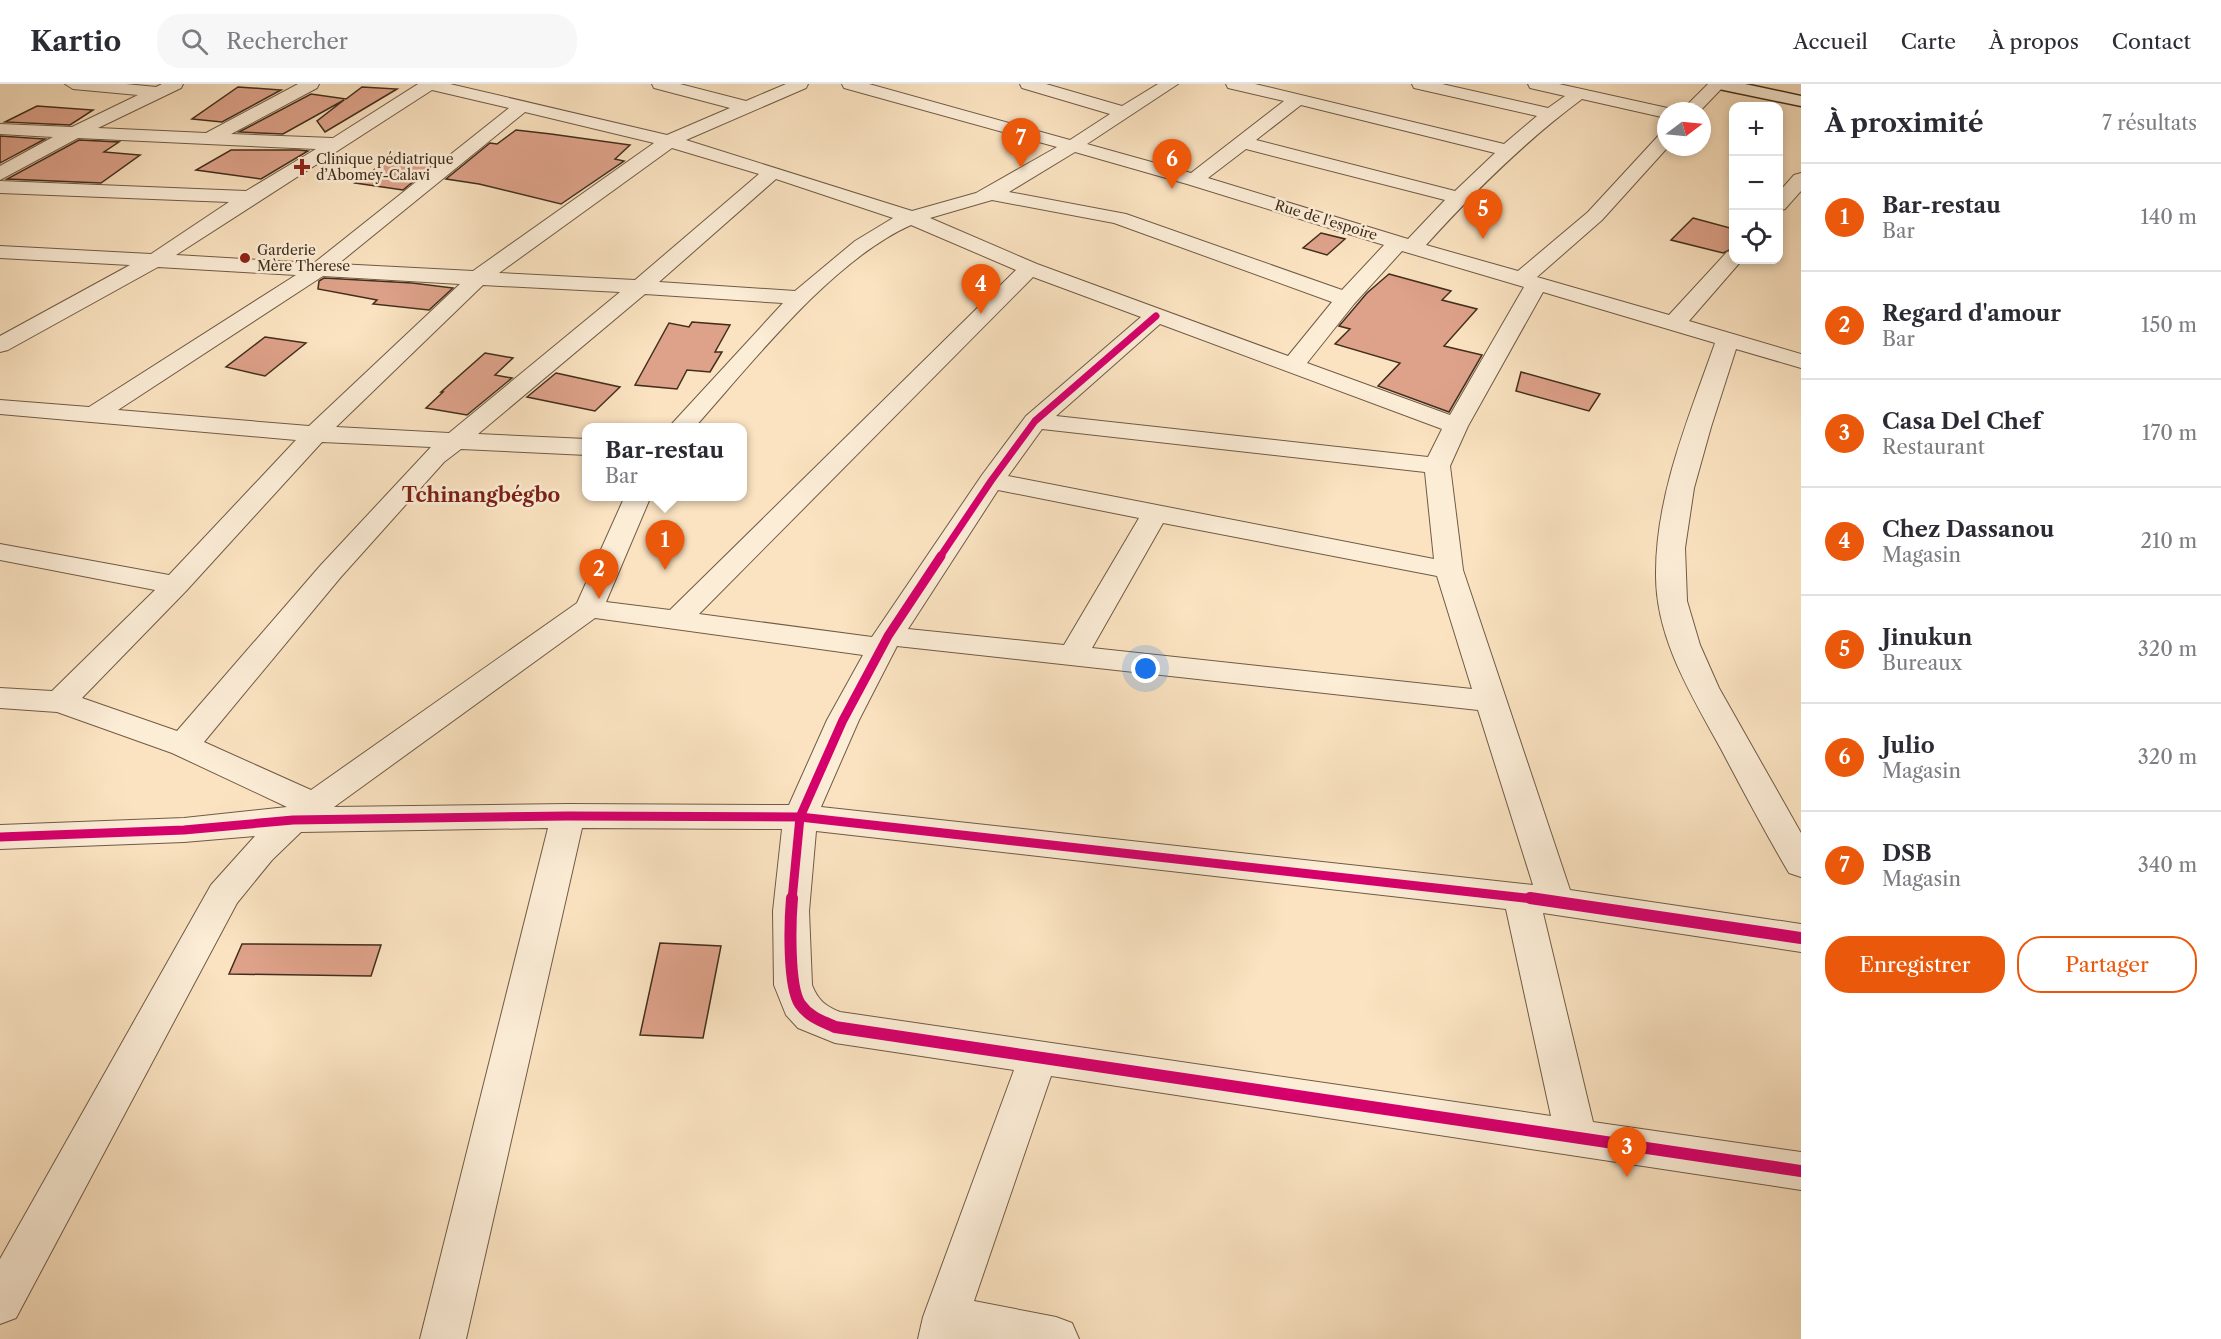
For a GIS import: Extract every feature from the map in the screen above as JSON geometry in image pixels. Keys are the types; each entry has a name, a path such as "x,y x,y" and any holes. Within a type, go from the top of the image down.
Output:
{"main road":[{"path":"1719,84 1801,101"}],"street":[{"path":"73,84 158,92"},
{"path":"0,174 73,133 175,84"},
{"path":"207,140 311,84"},
{"path":"0,345 157,259 250,197 429,84 669,141 773,171 912,218 1030,268 1456,426"},
{"path":"660,84 747,106"},
{"path":"60,702 176,585 315,434 479,277 669,141 800,84"},
{"name":"Rue de l'espoire","path":"850,84 1194,180 1405,245 1801,361"},
{"path":"1028,84 1122,112"},
{"path":"685,423 799,298 855,251 889,228 912,218 990,194 1073,147 1122,112 1170,84"},
{"path":"1234,84 1506,150"},
{"path":"1420,84 1550,114"},
{"path":"1536,84 1657,110"},
{"path":"1700,102 1719,84"},
{"path":"1292,366 1346,298 1506,150 1578,94"},
{"path":"1194,180 1298,99"},
{"path":"92,416 319,269 521,107"},
{"path":"0,129 337,144"},
{"path":"1242,142 1457,197"},
{"path":"1576,1137 1539,900 1492,702 1449,570 1437,466 1530,281 1595,216 1657,148"},
{"path":"183,746 330,572 435,457 640,287 773,171"},
{"path":"1783,200 1801,179"},
{"path":"0,187 250,197"},
{"path":"990,194 1119,218 1346,298"},
{"path":"0,252 479,277 799,298"},
{"path":"1674,324 1729,262"},
{"path":"678,619 1030,268"},
{"path":"1156,316 1035,422 991,481 885,642 843,720 800,817 791,910 793,985 800,1004 812,1017 835,1027 1801,1171"},
{"path":"1728,340 1689,458 1672,539 1670,578 1676,620 1694,672 1801,864"},
{"path":"0,407 315,434 582,447"},
{"path":"1035,422 1437,466"},
{"path":"991,481 1449,570"},
{"path":"0,1303 224,894 260,851 303,812 589,609 636,501"},
{"path":"1073,656 1155,513"},
{"path":"0,552 176,585"},
{"path":"589,609 885,642 1073,656 1492,702"},
{"path":"0,698 60,702 183,746 303,812"},
{"path":"0,837 184,830 303,812 800,817 1539,900 1801,938"},
{"path":"443,1339 568,816"},
{"path":"1038,1057 944,1328 1056,1339"}],"building":[{"path":"238,87 281,90 222,122 192,119"},
{"path":"362,87 397,89 325,132 317,121 344,100 283,134 239,132 311,94 346,99"},
{"path":"37,106 93,110 70,125 5,122"},
{"path":"516,130 630,145 615,159 624,161 561,204 479,184 446,179 490,143 497,144"},
{"path":"0,136 45,139 0,163"},
{"path":"79,140 119,142 104,152 140,155 101,183 7,179"},
{"path":"231,150 308,151 261,179 196,170"},
{"path":"395,155 437,162 403,190 355,183"},
{"path":"1693,218 1729,228 1729,250 1723,253 1671,240"},
{"path":"1321,233 1345,239 1327,255 1303,248"},
{"path":"1389,274 1451,291 1442,300 1477,309 1444,346 1482,355 1449,412 1378,386 1400,363 1335,344 1350,329 1339,326 1367,293"},
{"path":"324,278 412,283 453,288 429,310 373,304 377,300 318,289 319,281"},
{"path":"692,322 730,325 715,352 722,352 710,372 687,370 677,389 635,385 669,323 689,327"},
{"path":"265,337 306,343 265,376 226,367"},
{"path":"485,353 513,358 495,375 512,378 467,415 426,408 443,392 441,392"},
{"path":"1521,372 1600,394 1589,411 1516,391"},
{"path":"556,373 620,387 595,411 527,397"},
{"path":"660,943 721,946 703,1038 640,1035"},
{"path":"242,944 381,945 371,976 229,974"}],"cycle path":[{"path":"1156,316 1035,421 991,481 888,636 843,720 800,817 791,911 793,985 800,1004 812,1017 835,1027 1801,1171"},
{"path":"0,837 184,830 293,820 568,816 800,817 1556,901 1801,938"}],"place":[{"name":"Clinique pédiatrique d’Abomey-Calavi","path":"302,167"},
{"name":"DSB","path":"1021,168"},
{"name":"Julio","path":"1172,189"},
{"name":"Jinukun","path":"1483,239"},
{"name":"Garderie Mère Therese","path":"245,258"},
{"name":"Chez Dassanou","path":"981,314"},
{"name":"Bar-restau","path":"665,570"},
{"name":"Regard d'amour","path":"599,599"},
{"name":"Casa Del Chef","path":"1627,1177"}],"district":[{"name":"Tchinangbégbo","path":"481,495"}]}
